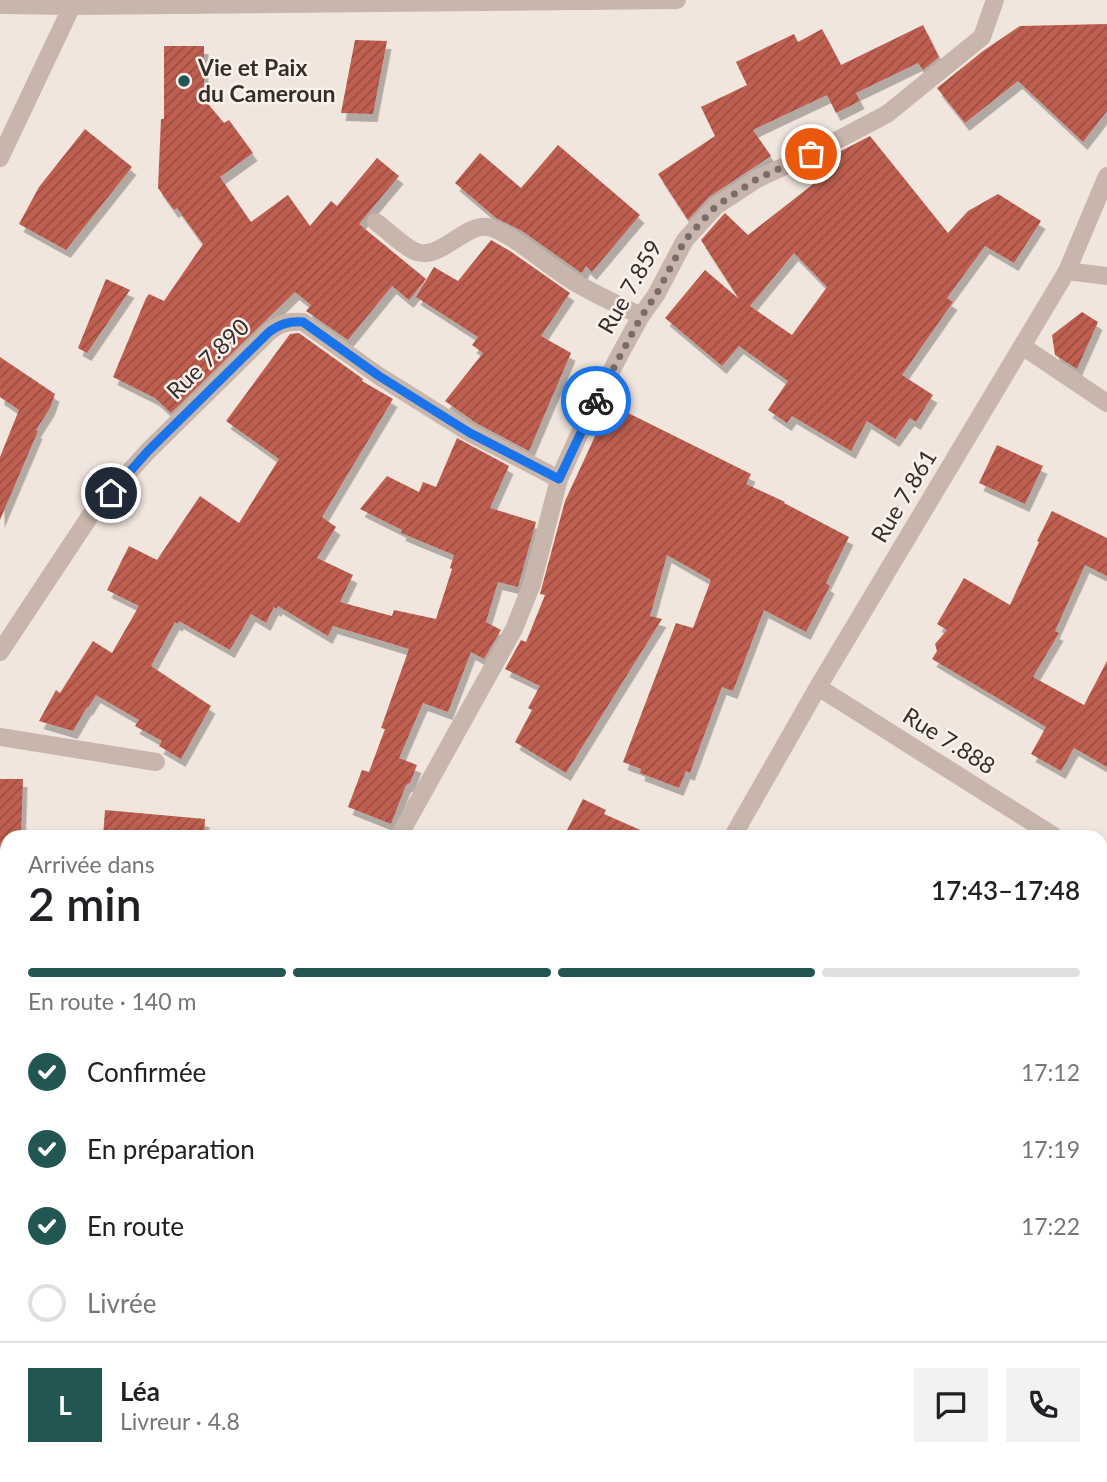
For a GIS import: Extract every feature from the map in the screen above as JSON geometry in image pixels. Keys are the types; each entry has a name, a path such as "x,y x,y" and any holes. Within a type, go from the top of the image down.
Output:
{"street":[{"path":"0,5 677,0"},
{"name":"Rue 7.859","path":"402,830 514,629 533,584 559,479 641,317 656,295 685,240 716,206 757,179 887,114 982,37 995,0"},
{"path":"0,158 71,3"},
{"name":"Rue 7.861","path":"736,830 818,687 1067,271 1107,176"},
{"path":"376,222 416,252 428,252 446,246 472,229 486,227 501,232 568,278 641,317"},
{"path":"1067,271 1107,276"},
{"name":"Rue 7.890","path":"0,652 92,513 148,451 269,332 290,321 303,322 379,376 459,426 559,479"},
{"path":"1022,346 1107,403"},
{"name":"Rue 7.888","path":"818,687 1044,830"},
{"path":"0,737 156,762"}],"building":[{"path":"1107,24 1107,111 1083,142 1018,81 965,123 937,88 983,51 1020,26"},
{"path":"923,25 939,57 923,70 918,63 856,93 860,101 836,113 827,95 753,130 771,156 709,197 688,220 658,174 715,136 701,107 747,85 736,62 794,34 798,42 822,29 841,65"},
{"path":"355,40 387,41 373,114 341,113"},
{"path":"164,46 204,46 204,99 224,123 229,120 253,153 220,177 251,222 288,195 310,226 331,201 337,206 377,158 399,176 359,224 426,279 409,300 392,286 348,340 306,311 311,305 295,292 171,413 155,398 113,377 146,298 149,294 164,301 203,244 177,208 174,210 158,188 161,119 164,119"},
{"path":"85,129 132,167 66,250 19,224 39,187"},
{"path":"870,136 948,233 968,211 998,194 1041,221 1014,263 985,246 947,298 953,302 902,375 933,395 916,422 910,418 895,439 867,421 851,451 792,416 787,423 768,410 788,381 739,346 722,366 665,318 705,270 739,299 701,240 725,213 748,235 821,178 812,166","holes":["794,253 827,287 792,335 750,306"]},
{"path":"558,145 640,215 592,272 586,266 582,273 580,272 522,231 496,218 455,183 480,153 521,188"},
{"path":"491,240 570,293 541,336 571,353 529,451 476,423 445,401 483,353 472,345 478,337 416,297 434,267 458,281"},
{"path":"106,279 130,290 87,353 78,348"},
{"path":"1082,312 1098,322 1077,369 1055,355 1052,335"},
{"path":"299,333 363,379 362,381 393,399 322,517 336,527 317,558 353,575 340,602 392,616 394,610 436,619 454,555 401,533 402,530 360,509 387,476 419,492 423,482 436,487 457,438 509,466 490,508 536,522 518,587 498,582 486,622 501,630 484,659 471,652 448,712 423,703 399,758 417,765 391,824 348,807 362,770 369,772 385,729 381,728 409,649 333,626 328,636 278,606 277,609 274,607 266,623 251,614 230,650 179,621 178,624 175,622 151,666 211,706 181,759 159,746 162,741 135,726 139,720 96,695 73,731 39,721 56,690 60,693 93,641 112,653 139,606 107,590 129,546 157,560 200,496 239,523 279,459 226,421 290,334"},
{"path":"0,357 55,394 50,408 36,430 38,431 0,520 0,457 19,410 0,397"},
{"path":"610,404 751,474 746,484 849,537 826,583 830,586 806,632 764,610 733,691 722,687 690,773 686,771 679,788 640,773 641,769 623,762 676,623 693,628 711,580 667,555 650,616 662,619 566,773 515,742 532,710 528,708 540,686 505,669 521,640 526,642 545,595 540,594 565,501"},
{"path":"997,445 1043,466 1025,504 979,483"},
{"path":"1052,511 1107,538 1107,576 1085,565 1055,631 1059,633 1033,677 1084,705 1107,661 1107,767 1074,748 1061,771 1031,754 1046,727 932,659 937,651 935,644 947,630 937,624 964,578 1010,605"},
{"path":"0,779 23,779 21,830 0,830"},
{"path":"583,799 606,810 604,814 640,830 567,830"},
{"path":"105,810 205,819 204,830 103,830"}],"way so far":[{"path":"596,401 685,240 716,206 757,179 811,154"}],"place":[{"name":"Vie et Paix du Cameroun","path":"184,81"}],"route":[{"path":"111,493 148,451 269,332 290,321 303,322 379,376 470,433 559,479 596,401"}]}
